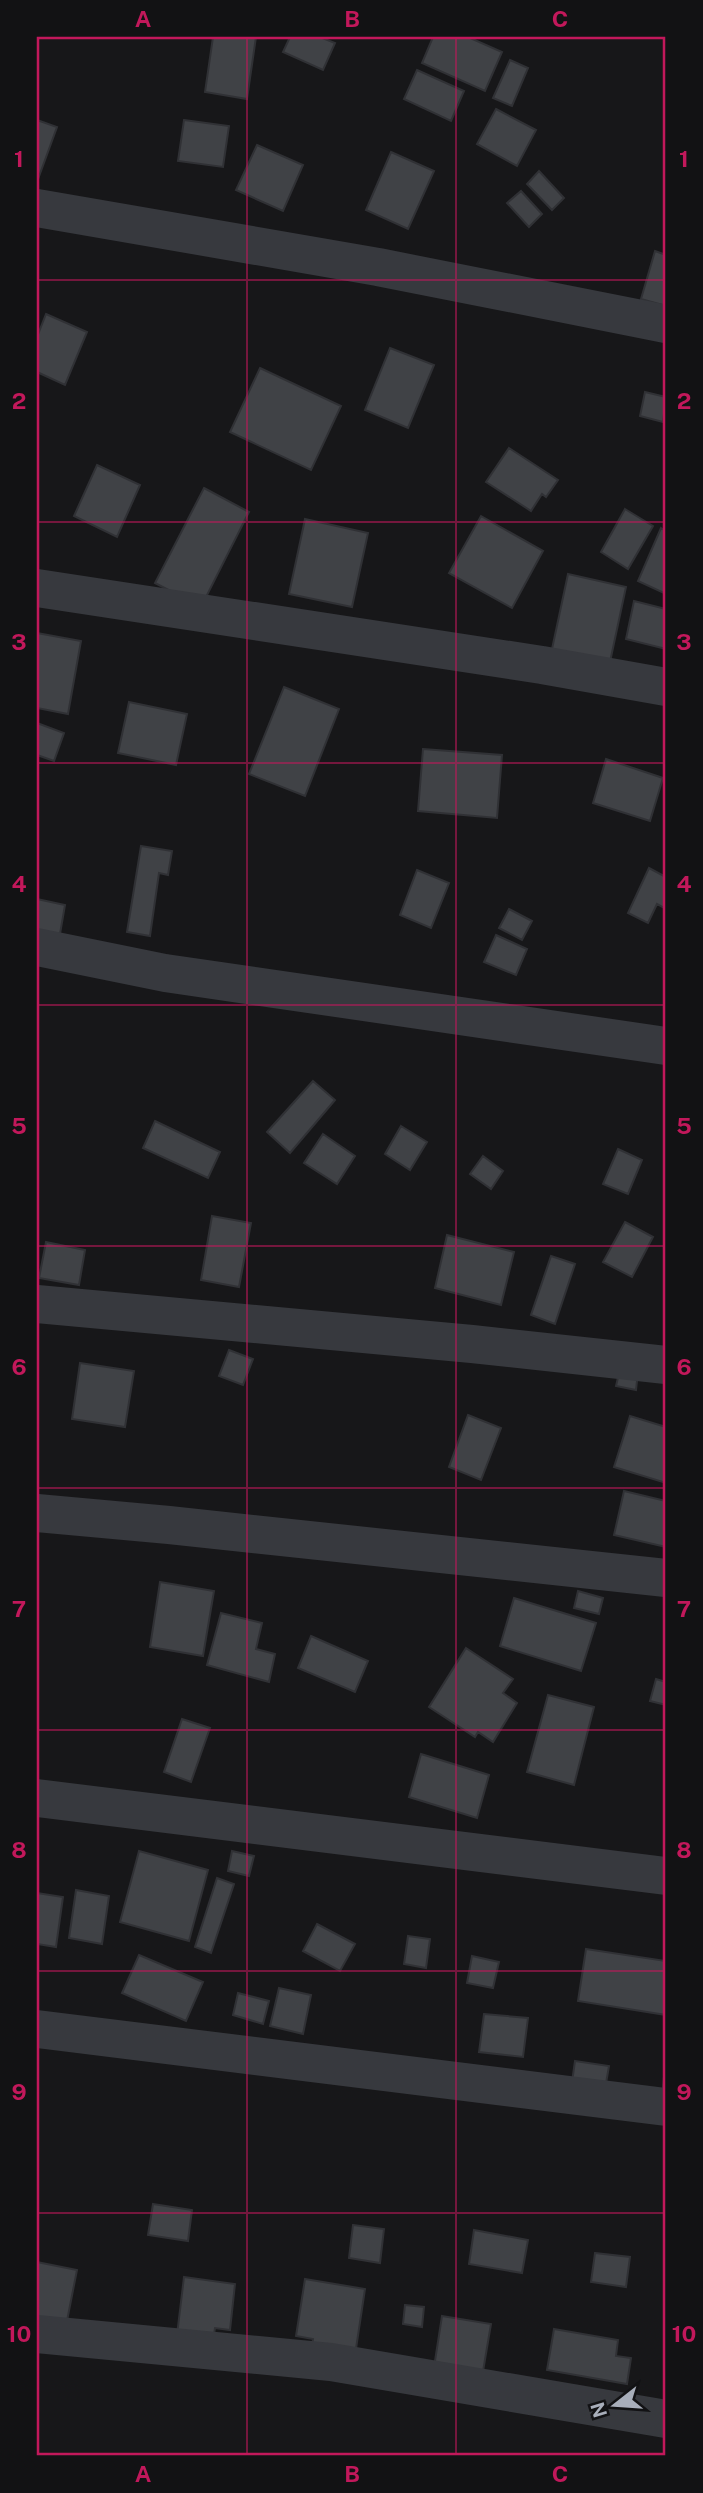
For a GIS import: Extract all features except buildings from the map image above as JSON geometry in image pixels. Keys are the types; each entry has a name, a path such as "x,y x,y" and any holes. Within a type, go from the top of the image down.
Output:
{"street":[{"path":"37,208 378,267 666,324"},
{"path":"37,588 542,665 666,687"},
{"path":"37,947 165,973 666,1046"},
{"path":"37,1304 472,1344 666,1365"},
{"path":"37,1513 666,1578"},
{"path":"37,1798 666,1876"},
{"path":"37,2029 666,2107"},
{"path":"37,2333 331,2362 666,2419"}]}
